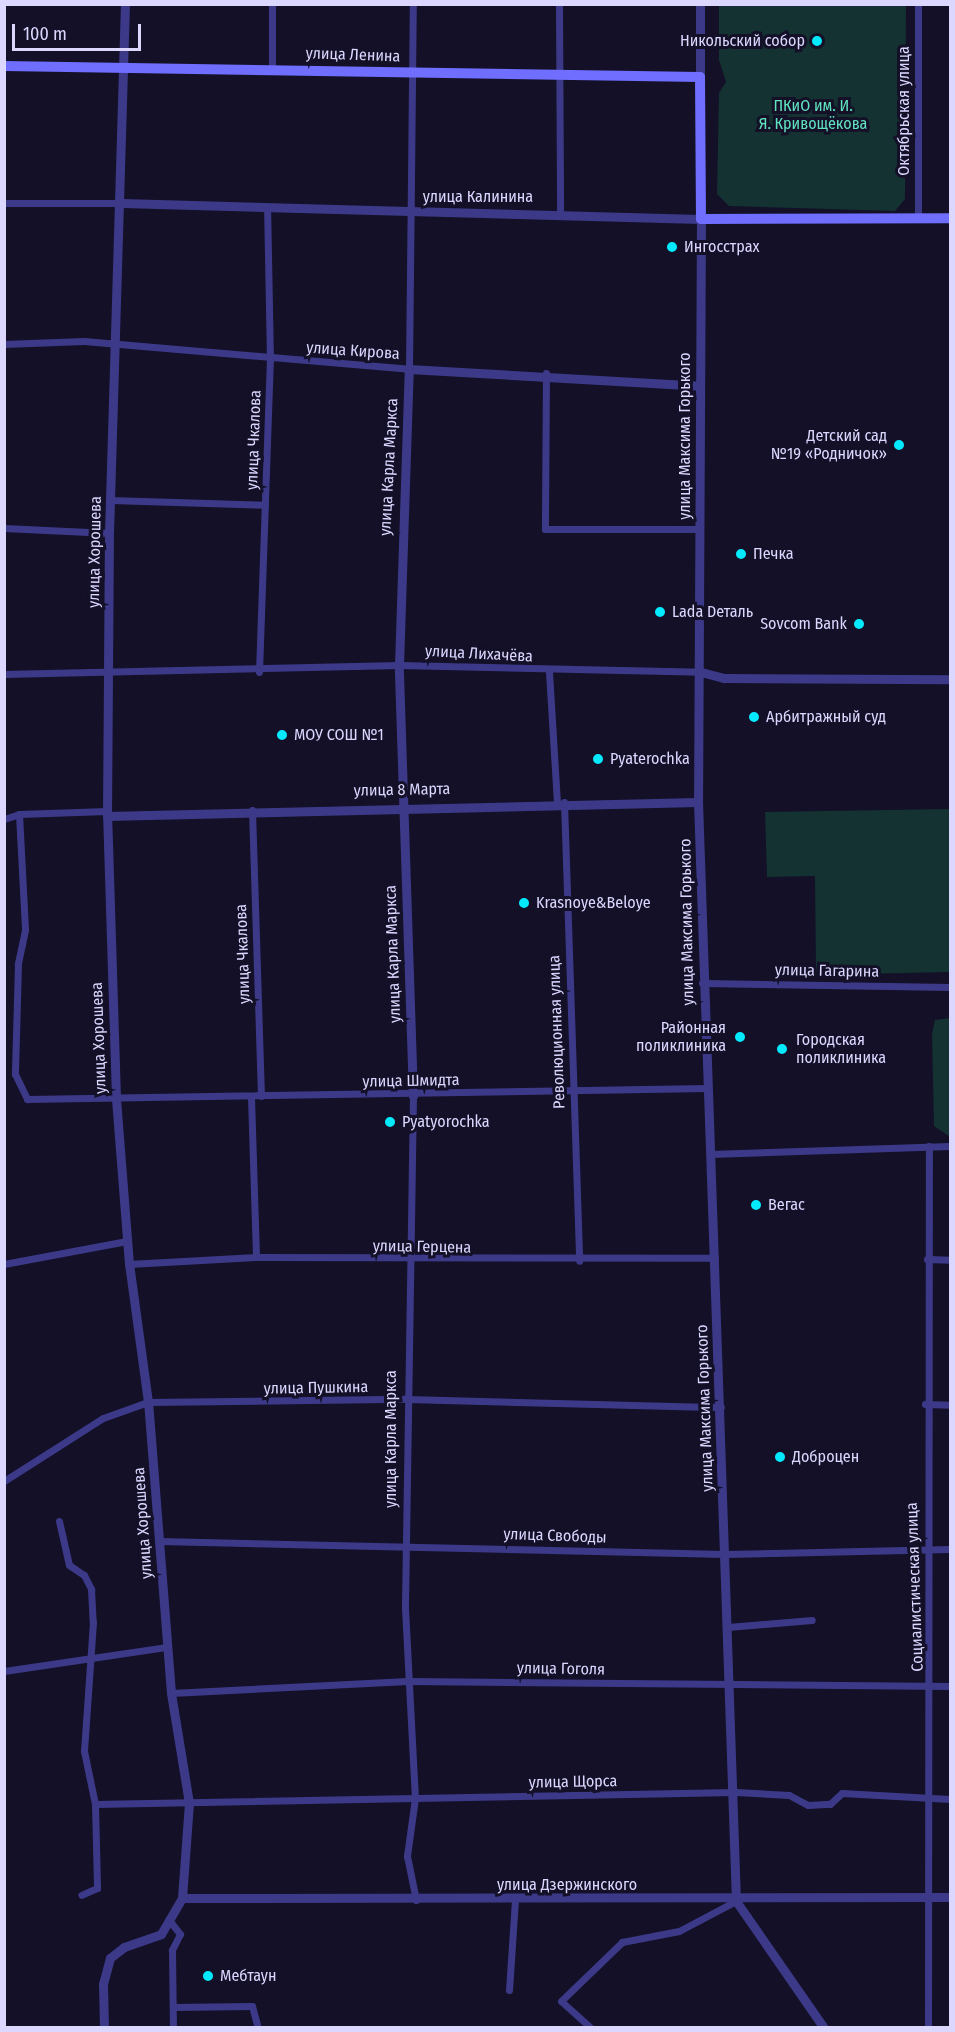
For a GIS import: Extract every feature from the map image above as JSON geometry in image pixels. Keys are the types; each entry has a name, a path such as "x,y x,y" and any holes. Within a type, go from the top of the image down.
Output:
{"main road":[{"name":"улица Ленина","path":"4,66 272,68 411,73 700,77"},
{"name":"улица Максима Горького","path":"700,77 701,219"},
{"name":"улица Калинина","path":"701,219 951,218"}],"street":[{"name":"улица Хорошева","path":"104,2028 103,1984 110,1958 124,1947 161,1934 182,1898 189,1803 171,1693 148,1402 126,1241 116,1098 107,814 109,533 122,203 122,66 125,4"},
{"path":"272,4 272,68"},
{"name":"улица Карла Маркса","path":"413,4 410,369 399,665 413,1096 411,1261 406,1399 406,1545 408,1681 415,1798 407,1856 416,1900"},
{"path":"559,4 560,213"},
{"name":"улица Максима Горького","path":"700,4 700,77"},
{"name":"Октябрьская улица","path":"918,4 918,217"},
{"name":"улица Калинина","path":"4,203 122,203 413,212 560,213 701,219"},
{"name":"улица Чкалова","path":"259,672 270,360 267,208"},
{"name":"улица Максима Горького","path":"701,219 699,529 701,672 698,802 702,983 736,1792 736,1901"},
{"name":"улица Кирова","path":"4,344 116,346 270,360 410,369 546,374 700,386"},
{"path":"546,374 545,529 699,529"},
{"path":"110,500 265,505"},
{"path":"4,528 109,533"},
{"name":"улица Лихачёва","path":"4,674 259,672 399,665 549,672 701,672 724,678 951,679"},
{"name":"Революционная улица","path":"549,672 561,801 579,1261"},
{"name":"улица 8 Марта","path":"107,814 561,801 698,802"},
{"name":"улица Чкалова","path":"252,810 261,1096"},
{"path":"4,819 19,814 107,814"},
{"name":"улица Шмидта","path":"19,814 25,930 18,964 18,1089 27,1099 413,1096 573,1088 707,1088"},
{"name":"улица Гагарина","path":"702,983 951,987"},
{"path":"251,1097 256,1257"},
{"name":"Социалистическая улица","path":"927,2028 932,1686 925,1548 929,1146"},
{"path":"710,1154 951,1146"},
{"path":"4,1264 126,1241"},
{"name":"улица Герцена","path":"129,1264 256,1257 411,1261 714,1258"},
{"path":"927,1259 951,1260"},
{"name":"улица Пушкина","path":"4,1481 103,1418 148,1402 406,1399 721,1407"},
{"path":"925,1404 951,1405"},
{"path":"59,1521 69,1565 84,1575 91,1589 94,1656 84,1751 95,1804 97,1888 81,1895"},
{"name":"улица Свободы","path":"159,1541 725,1554 951,1549"},
{"path":"728,1627 812,1620"},
{"path":"4,1671 167,1647"},
{"name":"улица Гоголя","path":"171,1693 408,1681 951,1686"},
{"name":"улица Щорса","path":"95,1804 736,1792 789,1795 808,1805 830,1804 842,1793 930,1794 951,1799"},
{"name":"улица Дзержинского","path":"182,1898 736,1901 951,1898"},
{"path":"508,1990 515,1900"},
{"path":"591,2028 561,2001 622,1942 679,1931 736,1901 824,2028"},
{"path":"169,1920 180,1934 172,1950 173,2028"},
{"path":"173,2007 252,2006 258,2028"}],"green space":[{"name":"ПКиО им. И. Я. Кривощёкова","path":"719,5 906,5 905,199 895,211 729,206 717,194 719,93 726,82 719,60"},
{"path":"950,809 950,972 816,975 815,876 767,877 765,812"},
{"path":"950,1018 950,1137 934,1126 932,1034 935,1020"}],"place":[{"name":"Никольский собор","path":"817,41"},
{"name":"Ингосстрах","path":"672,247"},
{"name":"Детский сад №19 «Родничок»","path":"899,445"},
{"name":"Печка","path":"741,554"},
{"name":"Lada Dеталь","path":"660,612"},
{"name":"Sovcom Bank","path":"859,624"},
{"name":"Арбитражный суд","path":"754,717"},
{"name":"МОУ СОШ №1","path":"282,735"},
{"name":"Pyaterochka","path":"598,759"},
{"name":"Krasnoye&Beloye","path":"524,903"},
{"name":"Районная поликлиника","path":"740,1037"},
{"name":"Городская поликлиника","path":"782,1049"},
{"name":"Pyatyorochka","path":"390,1122"},
{"name":"Вегас","path":"756,1205"},
{"name":"Доброцен","path":"780,1457"},
{"name":"Мебтаун","path":"208,1976"}]}
